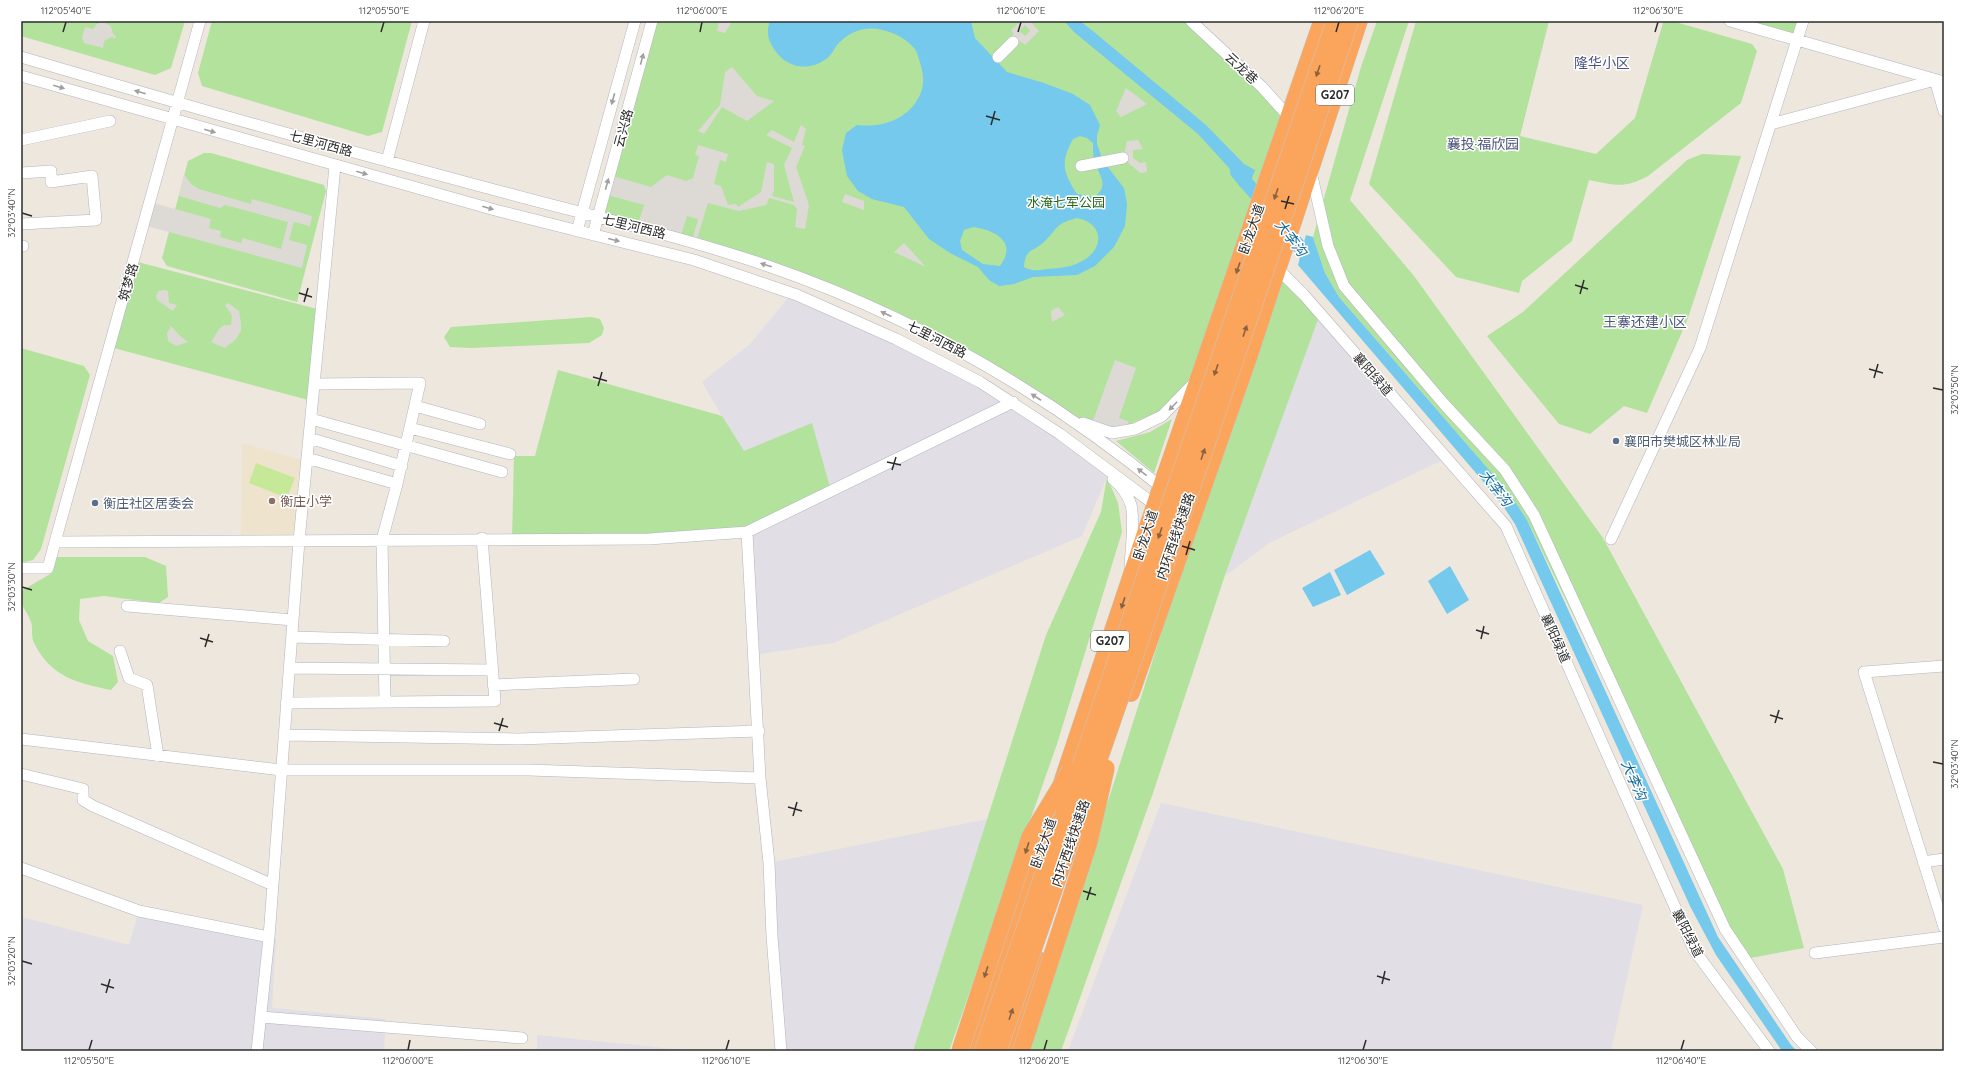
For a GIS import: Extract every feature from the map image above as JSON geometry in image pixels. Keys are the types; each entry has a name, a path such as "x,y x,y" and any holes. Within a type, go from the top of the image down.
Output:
{"highway":[{"name":"卧龙大道","path":"972,1051 1155,505 1251,232 1322,21"},
{"name":"内环西线快速路","path":"998,1051 1123,690 1333,49 1334,21"},
{"name":"内环西线快速路","path":"984,1051 1088,742 1333,49 1350,21"},
{"path":"1333,49 1354,21"},
{"name":"G207","path":"1012,1051 1108,755 1195,514 1359,21"},
{"path":"1021,1051 1089,842 1123,690"},
{"path":"960,1051 1030,838 1088,742"}],"street":[{"name":"筑梦路","path":"21,568 48,568 200,21"},
{"path":"386,161 424,21"},
{"name":"云兴路","path":"577,231 635,21"},
{"name":"云兴路","path":"593,235 652,21"},
{"name":"云龙巷","path":"1192,21 1262,87 1290,118"},
{"path":"1730,21 1940,81"},
{"path":"1611,539 1700,348 1803,21"},
{"path":"998,57 1013,42"},
{"name":"七里河西路","path":"21,57 177,103 386,161 688,240 771,267 866,305 948,344 994,369 1072,420 1162,487 1195,514"},
{"name":"七里河西路","path":"21,76 173,119 190,126 495,210 694,260 797,295 896,339 980,382 1013,402 1086,453 1188,530"},
{"path":"1940,81 1944,111"},
{"path":"1771,124 1940,81"},
{"path":"21,140 110,121"},
{"path":"1081,166 1122,158"},
{"path":"257,1051 269,937 299,541 335,166"},
{"path":"1310,169 1328,246 1344,286 1444,404 1505,470 1534,515 1725,929 1797,1036 1811,1051"},
{"path":"21,173 51,171 51,182 92,176 96,220 21,224"},
{"name":"襄阳绿道","path":"1279,262 1308,300 1506,526 1694,950 1768,1051"},
{"path":"1072,420 1112,433 1135,429 1162,416 1200,378"},
{"path":"314,384 420,383 402,466 382,540 385,702"},
{"path":"55,542 299,541 482,538 649,539 747,532 1013,402"},
{"path":"415,406 480,424"},
{"path":"311,419 502,472"},
{"path":"410,428 510,454"},
{"path":"309,438 402,466"},
{"path":"1086,453 1120,485 1131,505 1132,530 1128,585"},
{"path":"307,458 397,484"},
{"path":"747,532 759,731 760,778 769,863 772,936 781,1051"},
{"path":"286,703 495,701 482,538"},
{"path":"127,606 293,620"},
{"path":"292,637 444,641"},
{"path":"120,651 129,678 147,685 158,756"},
{"path":"1944,666 1864,672 1944,927"},
{"path":"289,668 492,670"},
{"path":"493,685 634,679"},
{"path":"284,735 518,739 759,731"},
{"path":"21,739 281,770 529,770 760,778"},
{"path":"21,774 82,789 83,800 93,806 273,885"},
{"path":"1923,862 1944,859"},
{"path":"21,868 139,910 269,937"},
{"path":"1815,953 1944,937"},
{"path":"261,1017 522,1038"}],"shaded area":[{"path":"719,21 732,21 725,33 717,31"},
{"path":"1021,21 1030,21 1039,31 1025,45 1020,41 1016,45 1009,38 1014,34 1011,30","holes":["1025,25 1030,31 1025,36 1019,31"]},
{"path":"102,22 111,26 113,34 116,36 115,39 112,37 104,41 103,48 84,43 82,38 85,27 93,29 97,24"},
{"path":"732,67 757,96 774,101 747,121 722,107 704,134 698,131 720,105 725,72"},
{"path":"1126,88 1147,104 1121,117 1116,111"},
{"path":"801,125 806,129 802,145 805,146 796,167 809,205 805,229 795,227 797,209 794,205 769,198 766,205 739,211 708,203 696,242 692,241 698,219 687,216 680,238 637,227 644,205 604,194 609,175 651,187 667,175 686,181 693,178 699,156 695,155 698,145 728,154 726,162 720,160 714,184 721,186 728,205 736,204 738,207 761,192 767,162 774,164 774,190 772,196 794,202 784,165 792,148 766,135 772,130 794,142"},
{"path":"1138,140 1143,149 1133,150 1133,158 1140,163 1146,162 1147,172 1140,173 1123,158 1127,141"},
{"path":"184,174 191,184 199,189 251,204 252,199 312,216 310,226 294,222 289,240 307,245 302,268 143,225 150,202 211,219 209,228 221,231 220,237 241,243 243,238 281,249 288,222 225,205 220,208 179,196"},
{"path":"845,194 864,201 864,210 842,202"},
{"path":"904,243 926,267 894,252"},
{"path":"158,291 168,291 169,303 177,305 173,311 157,300 156,296"},
{"path":"788,298 895,343 997,395 1085,455 1107,477 1082,536 833,643 754,655 747,532 514,456 535,456 558,370 722,416 702,382 749,345"},
{"path":"228,303 239,311 241,331 236,339 225,348 211,342 219,329 224,325 231,325 232,315 225,305"},
{"path":"1058,307 1065,315 1052,322 1051,311"},
{"path":"1321,308 1451,456 1269,543 1225,576"},
{"path":"171,326 188,342 176,346 168,341 167,333"},
{"path":"1115,360 1136,368 1119,418 1128,421 1128,430 1091,426"},
{"name":"衡庄小学","path":"242,443 306,461 299,541 241,541"},
{"path":"1161,803 1643,905 1611,1051 1068,1051"},
{"path":"988,819 913,1051 776,1051 769,863"},
{"path":"139,911 276,939 272,1008 386,1019 384,1051 21,1051 21,917 129,945"},
{"path":"537,1035 694,1051 537,1051"}],"green space":[{"path":"21,21 185,21 171,68 155,75 21,36"},
{"path":"212,21 412,21 382,132 368,136 202,86 198,73"},
{"name":"水淹七军公园","path":"652,21 1191,21 1290,118 1200,378 1158,412 1125,426 1072,420 994,369 771,267 598,217"},
{"path":"1377,21 1409,21 1350,200 1414,276 1603,538 1783,869 1804,948 1745,959 1725,929 1527,520 1510,494 1339,297 1325,273 1313,237 1361,67"},
{"path":"1416,21 1549,21 1520,136 1596,154 1635,118 1663,23 1672,21 1752,44 1757,51 1741,103 1648,176 1632,183 1619,185 1589,180 1572,241 1522,281 1519,293 1456,277 1369,184"},
{"path":"1730,21 1803,21 1797,40"},
{"path":"204,153 211,153 324,185 326,191 297,302 167,266 162,258 188,161"},
{"path":"1702,154 1741,156 1688,318 1647,413 1624,406 1590,434 1559,424 1487,336 1523,312 1687,160"},
{"path":"134,261 321,310 312,401 110,347"},
{"path":"1277,268 1320,314 1225,575 1153,793 1061,1051 1022,1051 1110,795"},
{"path":"591,317 600,319 604,328 602,335 589,343 471,348 450,347 444,337 451,327"},
{"path":"21,348 84,366 90,375 41,549 33,560 21,563"},
{"path":"558,370 722,416 744,451 812,423 831,491 747,532 512,539 514,456 535,456"},
{"path":"1172,419 1154,473 1116,441 1150,432"},
{"path":"256,463 295,478 287,498 249,483"},
{"path":"1107,477 1118,503 1122,532 1057,744 949,1051 913,1051 1046,635 1101,512"},
{"path":"57,557 145,557 166,566 168,597 159,603 104,596 80,599 79,620 88,641 113,656 118,682 111,690 66,677 48,664 34,643 31,622 23,605 21,591 52,573"}],"water":[{"path":"770,21 971,21 975,38 1007,72 1044,83 1073,94 1090,105 1100,125 1097,136 1097,144 1103,161 1124,188 1127,204 1125,226 1114,247 1095,266 1077,275 1033,277 1014,284 999,286 989,280 978,267 950,253 929,239 904,207 872,199 858,191 847,176 842,150 846,133 857,125 866,126 884,124 892,121 908,112 919,97 923,86 923,75 916,50 905,39 895,34 879,29 864,29 850,34 843,39 826,59 819,63 805,67 798,66 785,60 774,49 768,36","holes":["1080,136 1087,138 1093,143 1094,160 1103,184 1099,193 1094,197 1077,194 1066,173 1065,161 1069,147 1073,139","1077,218 1086,221 1096,230 1098,242 1091,255 1084,260 1067,267 1036,270 1030,270 1024,267 1028,253 1045,241 1061,224","973,227 989,231 1002,239 1006,250 1005,258 1000,266 983,264 962,250 960,241 964,230"]},
{"path":"1064,21 1080,21 1206,125 1244,164 1255,170 1247,191 1240,187 1229,168 1198,134 1074,32"},
{"path":"1306,235 1313,237 1325,273 1339,297 1510,494 1527,520 1718,937 1791,1045 1797,1051 1782,1051 1716,955 1691,908 1515,524 1499,500 1298,265"},
{"path":"1370,550 1385,574 1347,595 1334,570"},
{"path":"1450,566 1469,600 1447,614 1428,581"},
{"path":"1330,572 1341,595 1313,607 1302,588"}],"waterway":[{"name":"大李沟","path":"1237,172 1266,206"},
{"name":"大李沟","path":"1283,227 1304,252 1312,267"}],"place":[{"name":"襄阳市樊城区林业局","path":"1616,441"},
{"name":"衡庄小学","path":"272,501"},
{"name":"衡庄社区居委会","path":"95,503"}],"district":[{"name":"隆华小区","path":"1602,63"},
{"name":"襄投·福欣园","path":"1483,144"},
{"name":"王寨还建小区","path":"1645,322"}]}
